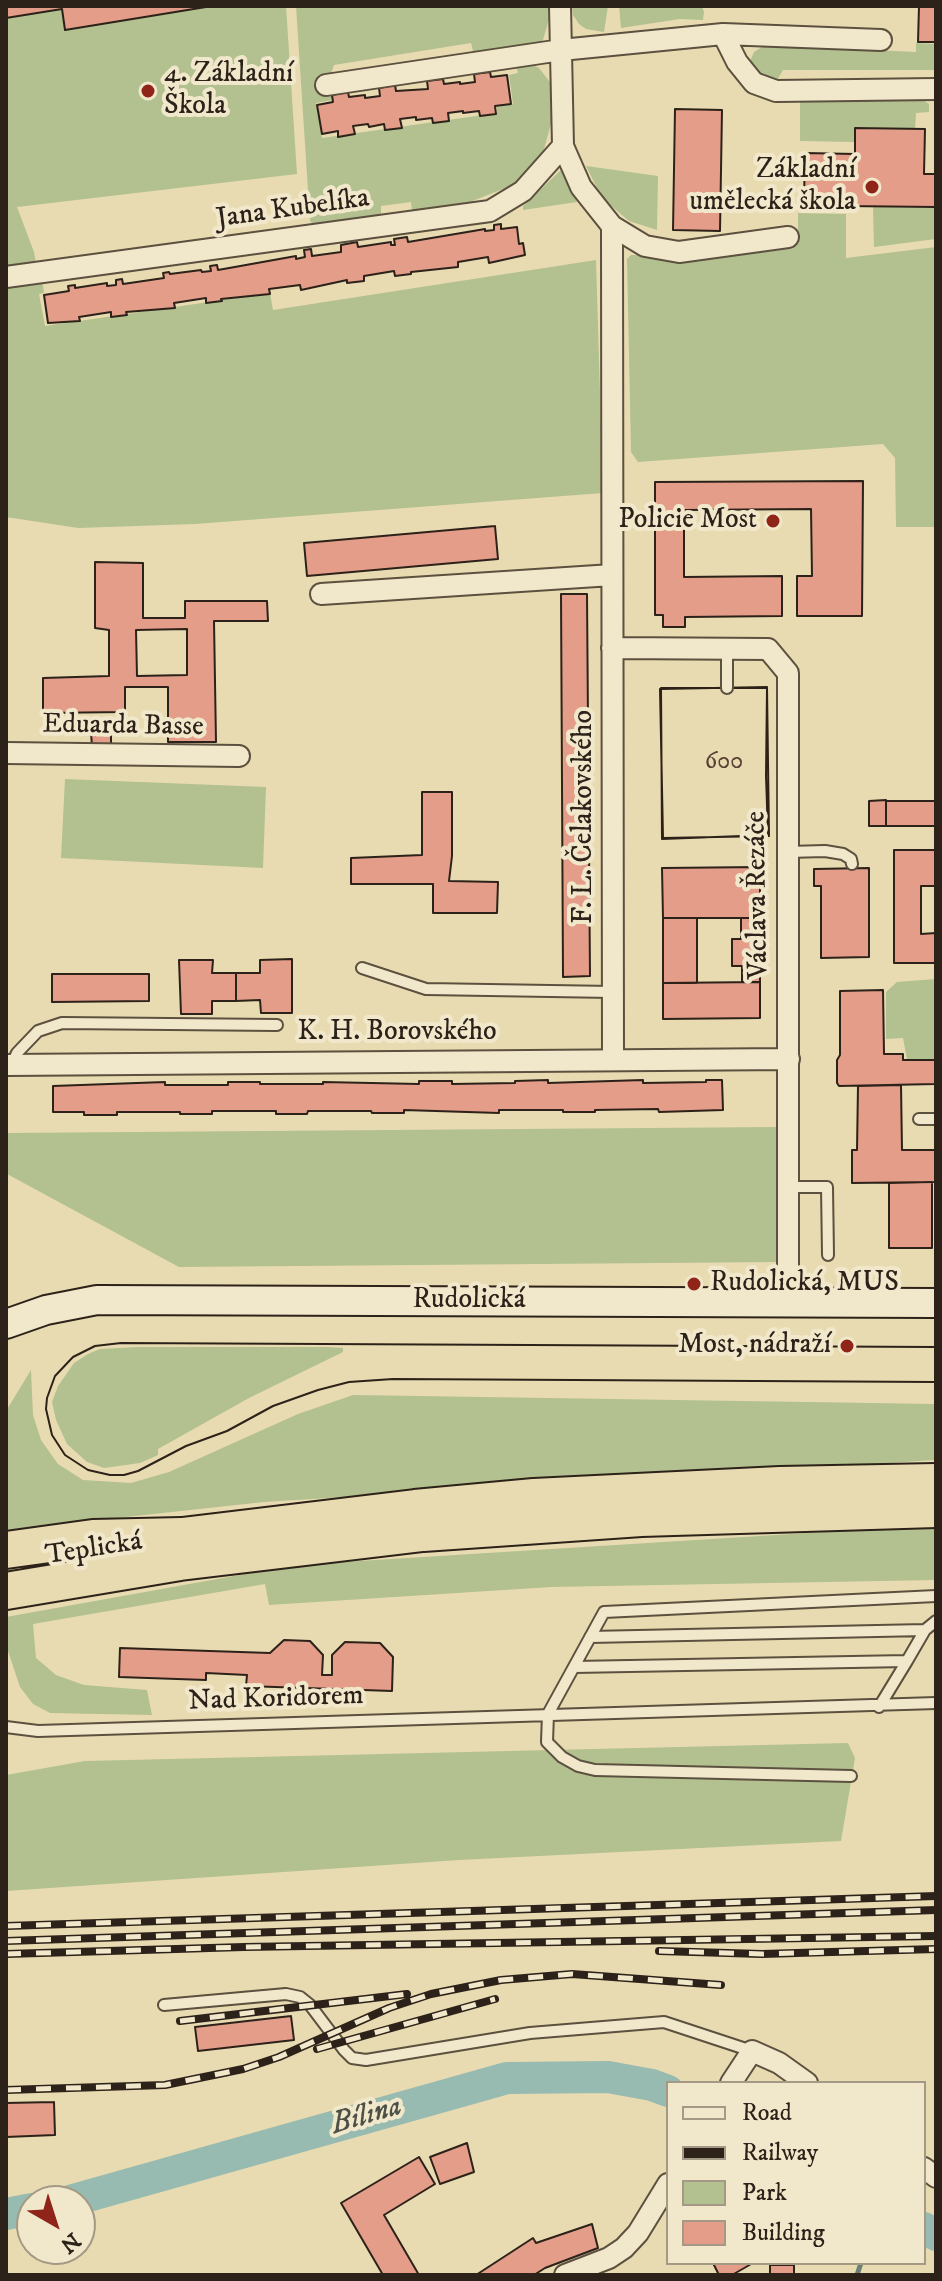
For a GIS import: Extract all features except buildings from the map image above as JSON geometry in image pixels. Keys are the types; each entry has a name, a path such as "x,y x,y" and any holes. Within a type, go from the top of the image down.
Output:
{"highway":[{"path":"6,1591 181,1549 415,1508 534,1497 780,1485 936,1482"},
{"path":"6,1550 93,1538 181,1549 656,1517 936,1509"},
{"path":"6,1605 104,1585 181,1549"},
{"name":"Teplická","path":"6,1564 181,1549"}],"street":[{"path":"560,6 563,146 581,187 612,226 645,246 679,252 788,237"},
{"path":"723,34 737,62 754,83 776,91 936,89"},
{"path":"326,85 561,50 723,34 881,40"},
{"name":"Jana Kubelíka","path":"6,277 490,211 523,191 563,146"},
{"name":"F. L. Čelakovského","path":"612,226 613,1060"},
{"path":"321,594 612,575"},
{"name":"Václava Řezáče","path":"612,648 768,649 788,673 788,1303"},
{"name":"Eduarda Basse","path":"6,753 239,756"},
{"name":"K. H. Borovského","path":"9,1064 789,1059"},
{"name":"Rudolická","path":"6,1324 46,1310 97,1300 936,1303"},
{"path":"732,2081 752,2051 779,2063 804,2081"},
{"path":"565,2275 609,2258 624,2248 638,2233 666,2187"}],"lane":[{"path":"727,650 727,688"},
{"path":"787,852 834,852 851,859 852,864"},
{"path":"362,968 426,989 613,992"},
{"path":"9,1064 38,1031 62,1023 277,1025"},
{"path":"919,1119 936,1119"},
{"path":"790,1187 827,1187 828,1255"},
{"path":"851,1776 595,1770 578,1766 562,1757 547,1742 548,1714 604,1612 936,1596"},
{"path":"879,1707 925,1630 936,1621"},
{"path":"590,1637 925,1630"},
{"path":"574,1667 907,1661"},
{"name":"Nad Koridorem","path":"6,1727 38,1731 936,1703"},
{"path":"164,2005 286,1994 300,1997 310,2005 352,2058 366,2060 530,2033 664,2022 752,2051"}],"green space":[{"name":"4. Základní Škola","path":"286,6 297,174 17,207 36,264 6,269 6,18 62,9"},
{"path":"296,6 550,6 543,40 538,45 504,54 473,51 471,43 334,65 331,74 314,82 316,92 343,89 331,93 332,100 316,103 322,138 497,113 497,107 513,104 509,75 518,73 516,64 533,65 553,86 556,105 543,153 513,185 470,202 412,210 411,202 381,206 381,215 314,225 310,221"},
{"path":"572,6 608,6 604,32 586,29 579,24"},
{"path":"619,6 702,6 704,12 703,20 680,19 621,28"},
{"path":"916,43 936,44 936,70 783,70 776,82 757,73 750,61 754,52 765,45 916,52"},
{"path":"800,100 923,100 929,104 929,112 916,113 915,130 856,127 855,142 800,141"},
{"path":"586,166 658,176 657,230 629,221 602,198"},
{"path":"561,170 577,202 523,210 523,206"},
{"path":"936,197 936,239 874,247 873,207 935,208"},
{"path":"798,213 846,214 846,258 936,247 936,527 896,527 895,458 883,444 638,462 631,452 627,259 631,255 643,255 672,260 798,244"},
{"path":"596,260 603,493 195,524 78,528 6,517 6,285 42,280 44,293 39,294 45,326 270,293 273,310"},
{"path":"65,779 266,787 263,868 61,858"},
{"path":"936,979 935,1076 935,1060 907,1059 903,1038 886,1039 886,992 897,982"},
{"path":"776,1127 779,1262 179,1267 7,1174 6,1153 6,1133"},
{"path":"328,1347 343,1348 343,1352 249,1398 158,1449 158,1455 140,1463 104,1468 87,1462 67,1444 52,1402 58,1386 74,1363 100,1349"},
{"path":"31,1370 33,1415 41,1440 58,1464 83,1480 131,1483 169,1472 298,1414 353,1395 936,1404 936,1460 264,1502 6,1530 6,1411"},
{"path":"936,1525 936,1580 551,1587 269,1605 265,1584 33,1624 36,1658 56,1675 84,1685 147,1690 152,1715 50,1713 33,1704 20,1687 6,1645 6,1617 295,1565"},
{"path":"848,1743 855,1758 841,1841 459,1860 6,1891 6,1775 85,1761"}],"waterway":[{"name":"Bílina","path":"96,2194 507,2078 608,2077 666,2090"},
{"name":"Bílina","path":"6,2214 16,2212"},
{"name":"Bílina","path":"926,2229 936,2235"},
{"path":"857,2275 860,2265"}],"tram line":[{"path":"936,1347 121,1343 95,1346 73,1357 55,1376 46,1409 52,1435 65,1455 88,1470 124,1475 227,1431 273,1406 349,1382 393,1379 936,1382"}],"railway":[{"path":"6,1926 936,1896"},
{"path":"6,1941 936,1910"},
{"path":"6,1954 936,1936"},
{"path":"659,1951 762,1954 936,1949"},
{"path":"6,2090 165,2085 243,2069 279,2057 389,2008 431,1994 501,1980 572,1974 721,1985"},
{"path":"180,2021 407,1994"},
{"path":"317,2049 495,1999"}],"place":[{"name":"4. Základní Škola","path":"148,91"},
{"name":"Základní umělecká škola","path":"872,187"},
{"name":"Policie Most","path":"773,521"},
{"name":"Rudolická, MUS","path":"694,1284"},
{"name":"Most, nádraží","path":"847,1346"}]}
